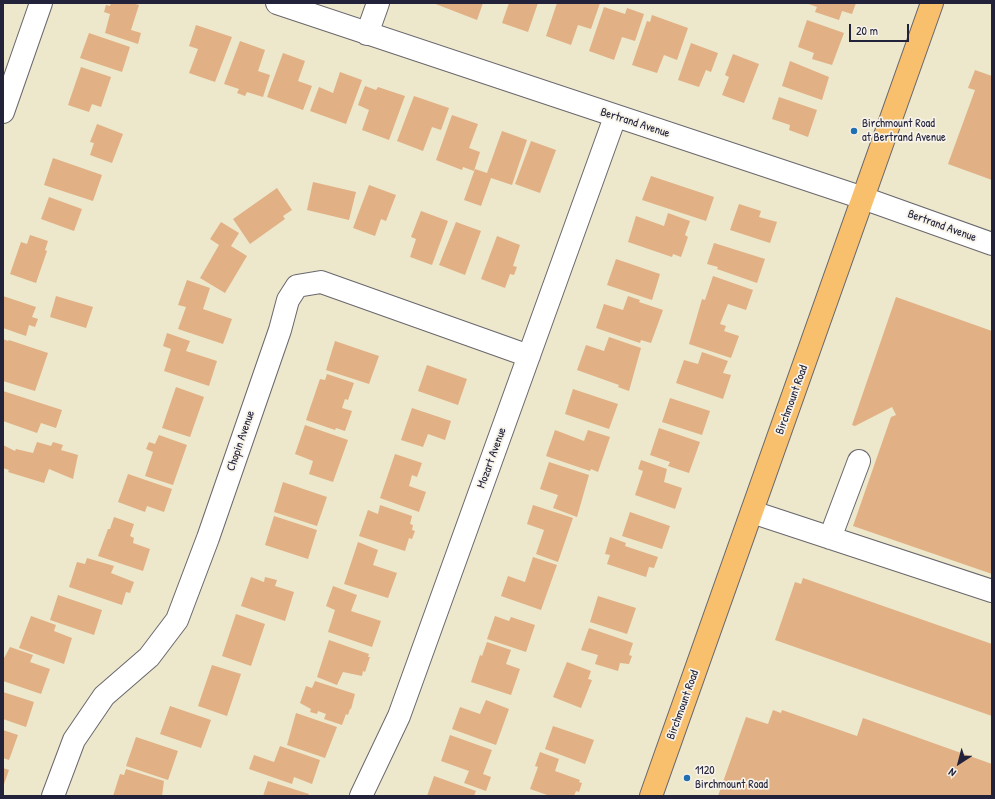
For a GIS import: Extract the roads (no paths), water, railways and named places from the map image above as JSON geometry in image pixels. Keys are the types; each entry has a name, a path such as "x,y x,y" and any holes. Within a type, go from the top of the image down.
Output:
{"main road":[{"name":"Birchmount Road","path":"650,796 932,3"}],"street":[{"path":"3,112 41,3"},
{"name":"Bertrand Avenue","path":"277,3 615,117 863,198 992,244"},
{"path":"367,34 378,3"},
{"name":"Mozart Avenue","path":"361,796 399,716 615,117"},
{"name":"Chopin Avenue","path":"53,796 74,740 104,696 149,657 177,620 234,464 280,330 288,300 297,286 321,282 528,356"},
{"path":"830,538 859,461"},
{"path":"752,512 992,591"}],"place":[{"name":"Birchmount Road at Bertrand Avenue","path":"854,131"},
{"name":"1120 Birchmount Road","path":"687,778"}]}
